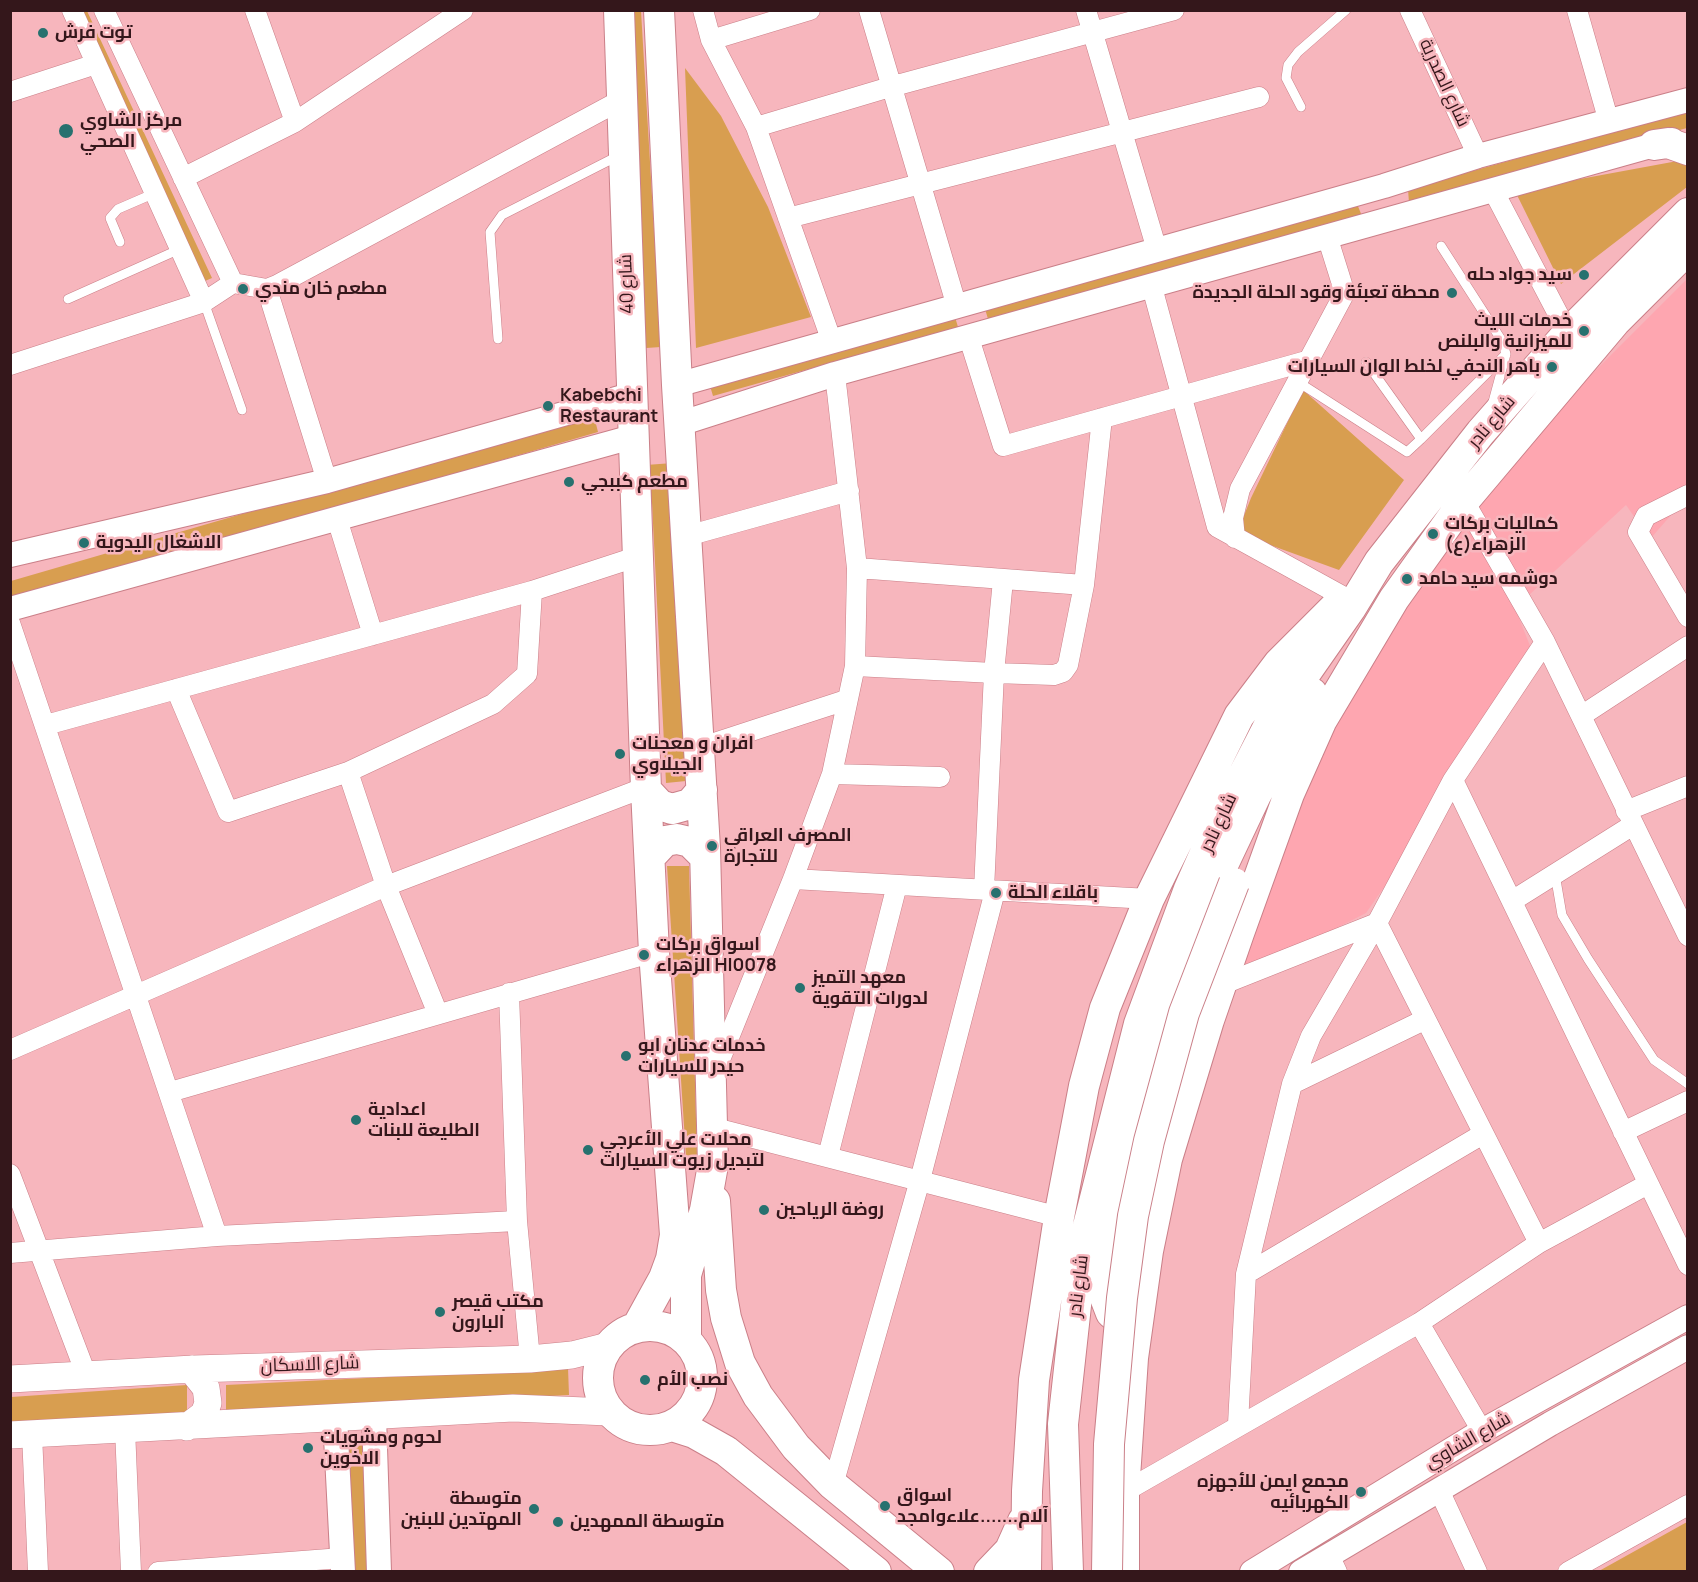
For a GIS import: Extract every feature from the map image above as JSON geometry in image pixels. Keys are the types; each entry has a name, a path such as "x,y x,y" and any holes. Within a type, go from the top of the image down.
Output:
{"main road":[{"name":"شارع 40","path":"619,10 630,396 646,788 654,952 675,1235 671,1259 664,1278 637,1327"},
{"path":"659,10 679,424 702,790 711,1127 724,1349 736,1394 749,1419 777,1457 939,1572"},
{"path":"1654,145 1668,144 1688,150"},
{"path":"623,166 647,168 666,176"},
{"path":"1648,250 1688,205"},
{"name":"شارع نادر","path":"1068,1572 1063,1424 1078,1278 1088,1226 1123,1080 1155,980 1216,828 1268,727 1379,562 1481,432 1568,333 1648,250 1688,213"},
{"name":"شارع نادر","path":"1107,1572 1109,1444 1122,1298 1133,1216 1149,1141 1184,1013 1234,883 1278,793 1394,599 1464,501 1615,322 1688,249"},
{"path":"989,1572 1010,1550 1026,1511 1034,1380 1059,1217 1084,1086 1105,1008 1149,899 1239,716 1279,663 1350,602"},
{"path":"1140,1296 1131,1317 1116,1317 1108,1306 1108,1279 1129,1151 1165,1018 1222,867 1256,795 1314,689 1350,602"},
{"path":"1124,1572 1124,1492 1140,1296 1167,1159 1221,985 1288,794 1321,722"},
{"path":"646,788 660,805 672,809 690,804 702,790"},
{"path":"650,857 665,841 677,839 690,842 705,857"},
{"path":"686,1340 686,1275 705,1210 713,1165"},
{"path":"654,1326 671,1330 686,1340 699,1361 702,1386 696,1403 686,1416 672,1426 655,1431 638,1430 622,1423 609,1412 600,1396 597,1379 600,1361 608,1346 616,1338 637,1327 654,1326"},
{"name":"شارع الاسكان","path":"10,1380 191,1369 530,1359 572,1355 608,1346"},
{"path":"187,1427 204,1414 208,1403 206,1388 191,1369"},
{"path":"21,1435 537,1407 609,1412"},
{"path":"672,1426 694,1433 726,1451 876,1572"},
{"path":"1026,1572 1027,1491"},
{"path":"829,1494 917,1572"},
{"path":"1123,1531 1132,1572"}],"street":[{"path":"72,10 204,302"},
{"path":"104,10 233,283"},
{"path":"255,10 295,122"},
{"path":"183,178 295,122 463,10"},
{"path":"703,10 711,40 756,127 832,342"},
{"path":"711,40 810,10"},
{"path":"869,10 920,184 966,304 975,320 1003,446 1310,360"},
{"path":"1086,10 1157,250"},
{"path":"756,127 890,87 1174,10"},
{"name":"شارع الصدرية","path":"1410,10 1478,156"},
{"path":"1577,10 1609,122"},
{"path":"10,92 96,64"},
{"path":"788,218 1259,97"},
{"path":"10,365 204,302 233,283 267,289 621,99"},
{"path":"677,385 1400,182 1478,156 1688,100"},
{"path":"679,424 835,374 1688,137"},
{"path":"1400,182 1400,199 1412,213"},
{"path":"1493,190 1568,333"},
{"path":"1358,194 1368,208 1365,226"},
{"path":"1235,538 1233,518 1240,489 1343,296 1342,284 1327,236"},
{"path":"1152,287 1217,527 1350,602"},
{"path":"267,289 327,481"},
{"path":"711,1082 794,879 832,774 855,666 857,568 835,374"},
{"path":"10,555 327,481 630,396"},
{"path":"855,666 1054,675 1063,672 1068,665 1084,585 1102,418"},
{"path":"10,609 632,437"},
{"path":"687,536 849,491"},
{"path":"1688,495 1646,516 1638,532 1688,616"},
{"path":"1464,501 1545,642 1688,936"},
{"path":"337,519 373,635"},
{"path":"46,725 532,591 636,557"},
{"path":"857,568 1084,585"},
{"path":"829,1494 920,1180 989,890 994,673 1003,580"},
{"path":"176,689 228,812 348,772 494,704 527,674 532,591"},
{"path":"10,623 217,1236"},
{"path":"1238,1424 1246,1274 1292,1084 1311,1036 1377,923 1453,780 1545,642"},
{"path":"1581,716 1688,646"},
{"path":"699,748 846,700"},
{"path":"348,772 386,886 438,1014"},
{"path":"832,774 940,777"},
{"path":"1453,780 1688,1265"},
{"path":"1512,901 1555,874 1629,818 1688,786"},
{"path":"10,1050 386,886 646,788"},
{"path":"794,879 1149,899"},
{"path":"828,1156 897,885"},
{"path":"1221,985 1377,923"},
{"path":"1377,923 1424,1020 1539,1243"},
{"path":"170,1092 654,952"},
{"path":"509,993 517,1221 530,1359"},
{"path":"1292,1084 1424,1020"},
{"path":"1623,1132 1688,1101"},
{"path":"711,1127 1059,1217"},
{"path":"1246,1274 1483,1134"},
{"path":"10,1174 42,1251 86,1374"},
{"path":"1124,1492 1238,1424 1419,1323 1539,1243 1648,1184"},
{"path":"10,1252 217,1236 517,1221"},
{"name":"شارع الشاوي","path":"1252,1572 1482,1431 1688,1317"},
{"path":"1419,1323 1482,1431"},
{"name":"شارع الشاوي","path":"1301,1572 1333,1563 1439,1490 1534,1433 1688,1347"},
{"path":"1557,1390 1554,1400 1557,1406 1562,1411 1571,1412"},
{"path":"1520,1410 1535,1416 1537,1422 1534,1433"},
{"path":"374,1416 379,1572"},
{"path":"158,1572 342,1565 335,1418"},
{"path":"125,1429 131,1572"},
{"path":"21,1435 38,1572"},
{"path":"1439,1490 1477,1572"},
{"path":"1568,1572 1688,1505"}],"lane":[{"path":"1301,107 1286,78 1288,65 1298,52 1346,10"},
{"path":"498,339 490,232 502,215 623,166"},
{"path":"120,242 111,218 118,209 156,194"},
{"path":"1441,246 1496,329 1506,354 1503,375 1481,432"},
{"path":"68,299 180,249"},
{"path":"204,302 242,410"},
{"path":"1298,382 1407,452 1506,354"},
{"path":"1366,362 1421,439"},
{"path":"1555,874 1562,915 1588,959 1654,1060 1688,1084"}],"shaded area":[{"path":"70,11 87,11 212,278 198,284"},
{"path":"626,11 641,11 661,347 646,348"},
{"path":"685,68 721,116 768,207 811,317 696,348"},
{"path":"1687,111 1687,128 1409,203 1408,189"},
{"path":"1683,160 1687,165 1687,187 1561,284 1515,191"},
{"path":"1357,204 1362,216 988,319 983,302"},
{"path":"1687,279 1687,497 1650,539 1626,505 1515,608 1538,666 1366,913 1217,989 1335,714 1501,465"},
{"path":"952,307 958,327 713,396 708,379"},
{"path":"1303,390 1404,480 1339,570 1237,533 1251,498"},
{"path":"593,412 598,432 11,603 11,581"},
{"path":"673,463 671,504 686,781 666,783 652,503 646,465"},
{"path":"667,866 689,866 697,1155 686,1156"},
{"path":"568,1368 569,1395 226,1413 226,1385"},
{"path":"187,1385 187,1417 11,1426 11,1397"},
{"path":"346,1436 362,1437 368,1571 353,1571"},
{"path":"1687,1522 1687,1571 1599,1571"}],"place":[{"name":"توت فرش","path":"43,33"},
{"name":"مركز الشاوي الصحي","path":"66,131"},
{"name":"سيد جواد حله","path":"1584,275"},
{"name":"مطعم خان مندي","path":"243,289"},
{"name":"محطة تعبئة وقود الحلة الجديدة","path":"1452,293"},
{"name":"خدمات الليث للميزانية والبلنص","path":"1584,331"},
{"name":"باهر النجفي لخلط الوان السيارات","path":"1552,367"},
{"name":"Kabebchi Restaurant","path":"548,406"},
{"name":"مطعم كببجي","path":"569,482"},
{"name":"كماليات بركات الزهراء(ع)","path":"1433,534"},
{"name":"الاشغال اليدوية","path":"84,543"},
{"name":"دوشمه سيد حامد","path":"1407,579"},
{"name":"افران و معجنات الجيلاوي","path":"620,754"},
{"name":"المصرف العراقي للتجارة","path":"712,846"},
{"name":"باقلاء الحلة","path":"996,893"},
{"name":"اسواق بركات الزهراء Hl0078","path":"644,955"},
{"name":"معهد التميز لدورات التقوية","path":"800,988"},
{"name":"خدمات عدنان ابو حيدر للسيارات","path":"626,1056"},
{"name":"اعدادية الطليعة للبنات","path":"356,1120"},
{"name":"محلات علي الأعرجي لتبديل زيوت السيارات","path":"588,1150"},
{"name":"روضة الرياحين","path":"764,1210"},
{"name":"مكتب قيصر البارون","path":"440,1312"},
{"name":"نصب الأم","path":"645,1380"},
{"name":"لحوم ومشويات الاخوين","path":"308,1448"},
{"name":"مجمع ايمن للأجهزه الكهربائيه","path":"1361,1492"},
{"name":"اسواق آلام.......علاءوامجد","path":"885,1506"},
{"name":"متوسطة المهتدين للبنين","path":"534,1509"},
{"name":"متوسطة الممهدين","path":"558,1522"}]}
